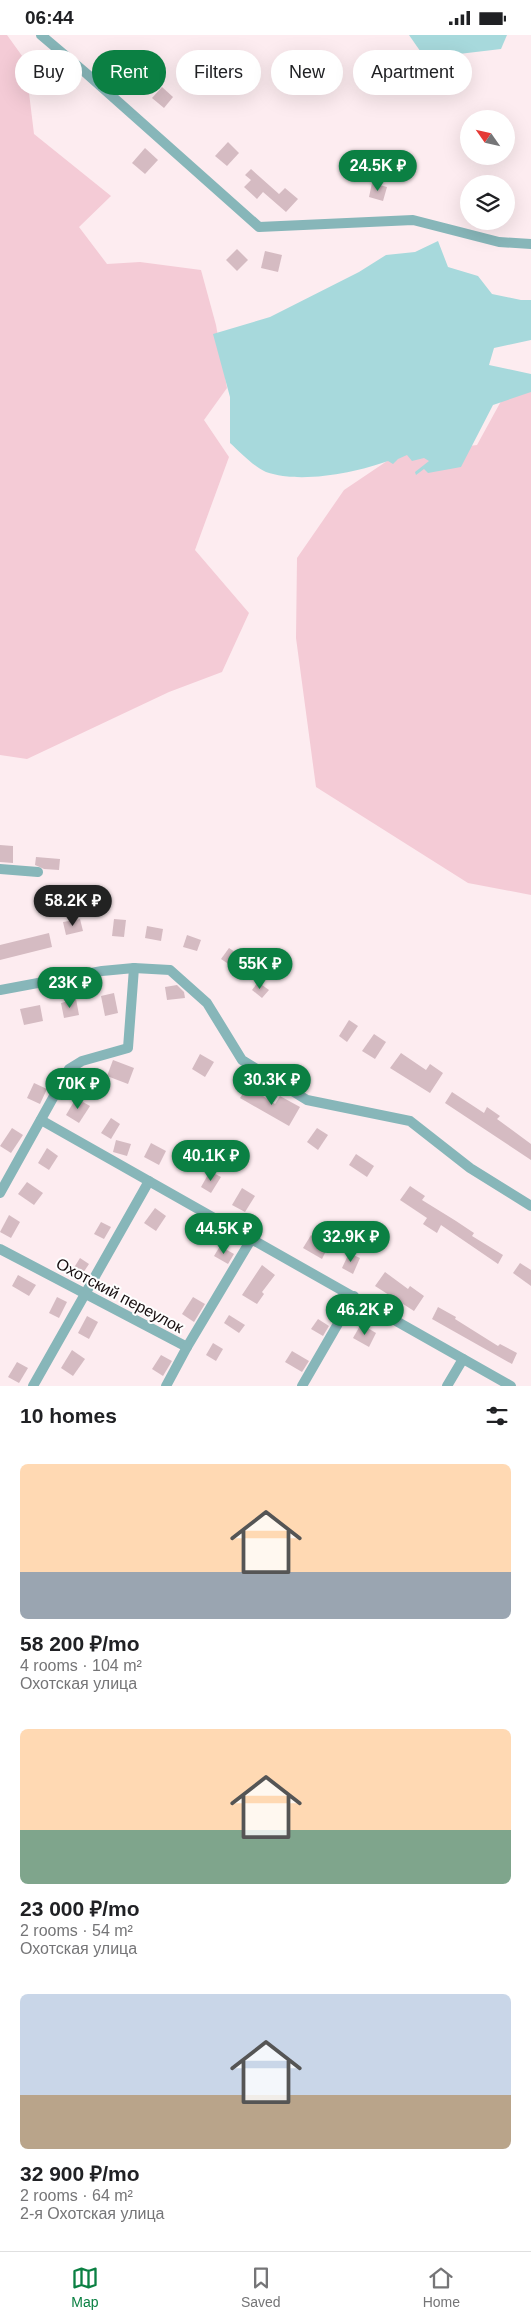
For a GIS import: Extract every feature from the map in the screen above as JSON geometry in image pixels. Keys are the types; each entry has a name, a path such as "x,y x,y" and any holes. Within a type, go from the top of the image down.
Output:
{"street":[{"path":"40,35 95,80 259,227 412,220 499,242 531,244"},
{"path":"0,869 38,872"},
{"path":"0,990 102,971 134,968 170,970 207,1003 242,1060 306,1100 410,1121 470,1168 531,1206"},
{"path":"0,1193 69,1069 82,1061 128,1048 134,968"},
{"path":"41,1120 511,1386"},
{"path":"33,1386 149,1181"},
{"path":"187,1347 252,1238"},
{"name":"Охотский переулок","path":"0,1249 187,1347 166,1386"},
{"path":"302,1386 354,1296"},
{"path":"447,1386 463,1359"}],"shaded area":[{"path":"0,35 7,35 18,50 15,50 15,95 29,95 34,134 111,196 79,227 107,264 140,262 201,270 216,325 227,388 204,420 229,457 195,550 249,613 222,672 169,692 27,759 0,755"},
{"path":"531,377 531,895 468,883 316,787 296,638 297,558 344,490 396,455 477,445 511,383"}],"water":[{"path":"409,35 507,35 501,49 472,52 472,50 419,50"},
{"path":"438,241 448,267 478,276 492,294 521,300 531,300 531,340 494,348 489,365 531,374 531,392 493,405 461,467 428,473 424,469 416,475 415,472 429,461 424,458 412,461 407,455 398,459 393,464 388,461 344,473 295,477 266,472 247,459 230,443 230,397 213,334 270,317 359,272 386,255 415,252"}],"building":[{"path":"166,91 173,97 164,108 152,98 155,95 166,95"},
{"path":"228,142 239,153 227,166 215,156"},
{"path":"145,148 158,160 145,174 132,163"},
{"path":"251,169 279,194 285,188 298,199 286,212 263,192 257,199 244,187 251,180 245,175"},
{"path":"372,183 387,187 383,201 369,197"},
{"path":"237,249 248,260 237,271 226,260"},
{"path":"265,251 282,255 278,272 261,268"},
{"path":"0,845 13,846 13,863 0,862"},
{"path":"36,857 60,859 59,870 44,869 35,865"},
{"path":"80,919 83,931 66,935 63,922"},
{"path":"114,919 126,920 124,937 112,936"},
{"path":"147,926 163,929 161,941 145,938"},
{"path":"49,933 52,947 0,960 0,945"},
{"path":"187,935 201,940 197,951 183,947"},
{"path":"229,948 250,962 242,973 221,959"},
{"path":"258,982 269,990 262,998 252,990"},
{"path":"177,985 184,992 185,998 167,1000 165,987"},
{"path":"114,993 118,1013 105,1016 101,996"},
{"path":"76,999 79,1015 64,1018 61,1003"},
{"path":"40,1005 43,1021 24,1025 20,1009"},
{"path":"349,1020 358,1026 347,1042 339,1036"},
{"path":"374,1034 386,1042 375,1059 362,1051"},
{"path":"401,1053 426,1070 430,1064 443,1073 430,1093 390,1068"},
{"path":"200,1054 214,1062 205,1077 192,1069"},
{"path":"113,1060 134,1068 128,1084 107,1076"},
{"path":"34,1083 47,1089 40,1104 27,1098"},
{"path":"248,1086 275,1104 280,1096 300,1107 289,1126 240,1098"},
{"path":"452,1092 484,1113 487,1107 500,1116 497,1119 531,1144 531,1160 445,1103"},
{"path":"76,1098 90,1106 79,1123 66,1115"},
{"path":"111,1118 120,1124 111,1139 101,1133"},
{"path":"12,1128 23,1135 11,1153 0,1146"},
{"path":"317,1128 328,1135 318,1150 307,1142"},
{"path":"116,1140 131,1144 127,1156 113,1152"},
{"path":"151,1143 166,1151 159,1165 144,1157"},
{"path":"47,1148 58,1156 49,1170 38,1163"},
{"path":"356,1154 374,1166 367,1177 349,1165"},
{"path":"210,1171 221,1177 211,1193 201,1187"},
{"path":"27,1182 43,1193 34,1205 18,1194"},
{"path":"410,1186 425,1196 422,1200 474,1233 472,1236 503,1255 498,1264 441,1225 437,1233 423,1224 427,1218 400,1200"},
{"path":"242,1188 255,1196 245,1212 232,1205"},
{"path":"155,1208 166,1216 156,1231 144,1223"},
{"path":"9,1215 20,1222 11,1238 0,1232"},
{"path":"101,1222 111,1227 104,1239 94,1234"},
{"path":"311,1235 329,1245 322,1259 303,1248"},
{"path":"220,1246 234,1254 228,1264 214,1256"},
{"path":"349,1253 360,1258 353,1274 342,1268"},
{"path":"80,1258 89,1264 79,1279 70,1274"},
{"path":"520,1263 531,1270 531,1286 513,1273"},
{"path":"262,1265 275,1275 262,1292 264,1294 257,1304 242,1295"},
{"path":"385,1272 408,1289 410,1286 424,1296 414,1311 375,1286"},
{"path":"18,1275 36,1285 29,1296 12,1286"},
{"path":"57,1297 67,1302 59,1318 49,1313"},
{"path":"193,1297 205,1304 194,1322 182,1314"},
{"path":"438,1307 498,1346 500,1344 517,1353 512,1364 432,1319"},
{"path":"229,1315 245,1325 239,1333 224,1323"},
{"path":"87,1316 98,1322 89,1339 78,1333"},
{"path":"318,1319 329,1326 323,1336 311,1329"},
{"path":"361,1324 376,1333 369,1347 353,1338"},
{"path":"213,1343 223,1349 216,1361 206,1355"},
{"path":"72,1350 85,1359 73,1376 61,1368"},
{"path":"292,1351 309,1361 302,1372 285,1362"},
{"path":"161,1355 172,1361 163,1376 152,1369"},
{"path":"17,1362 28,1368 19,1383 8,1377"}]}
